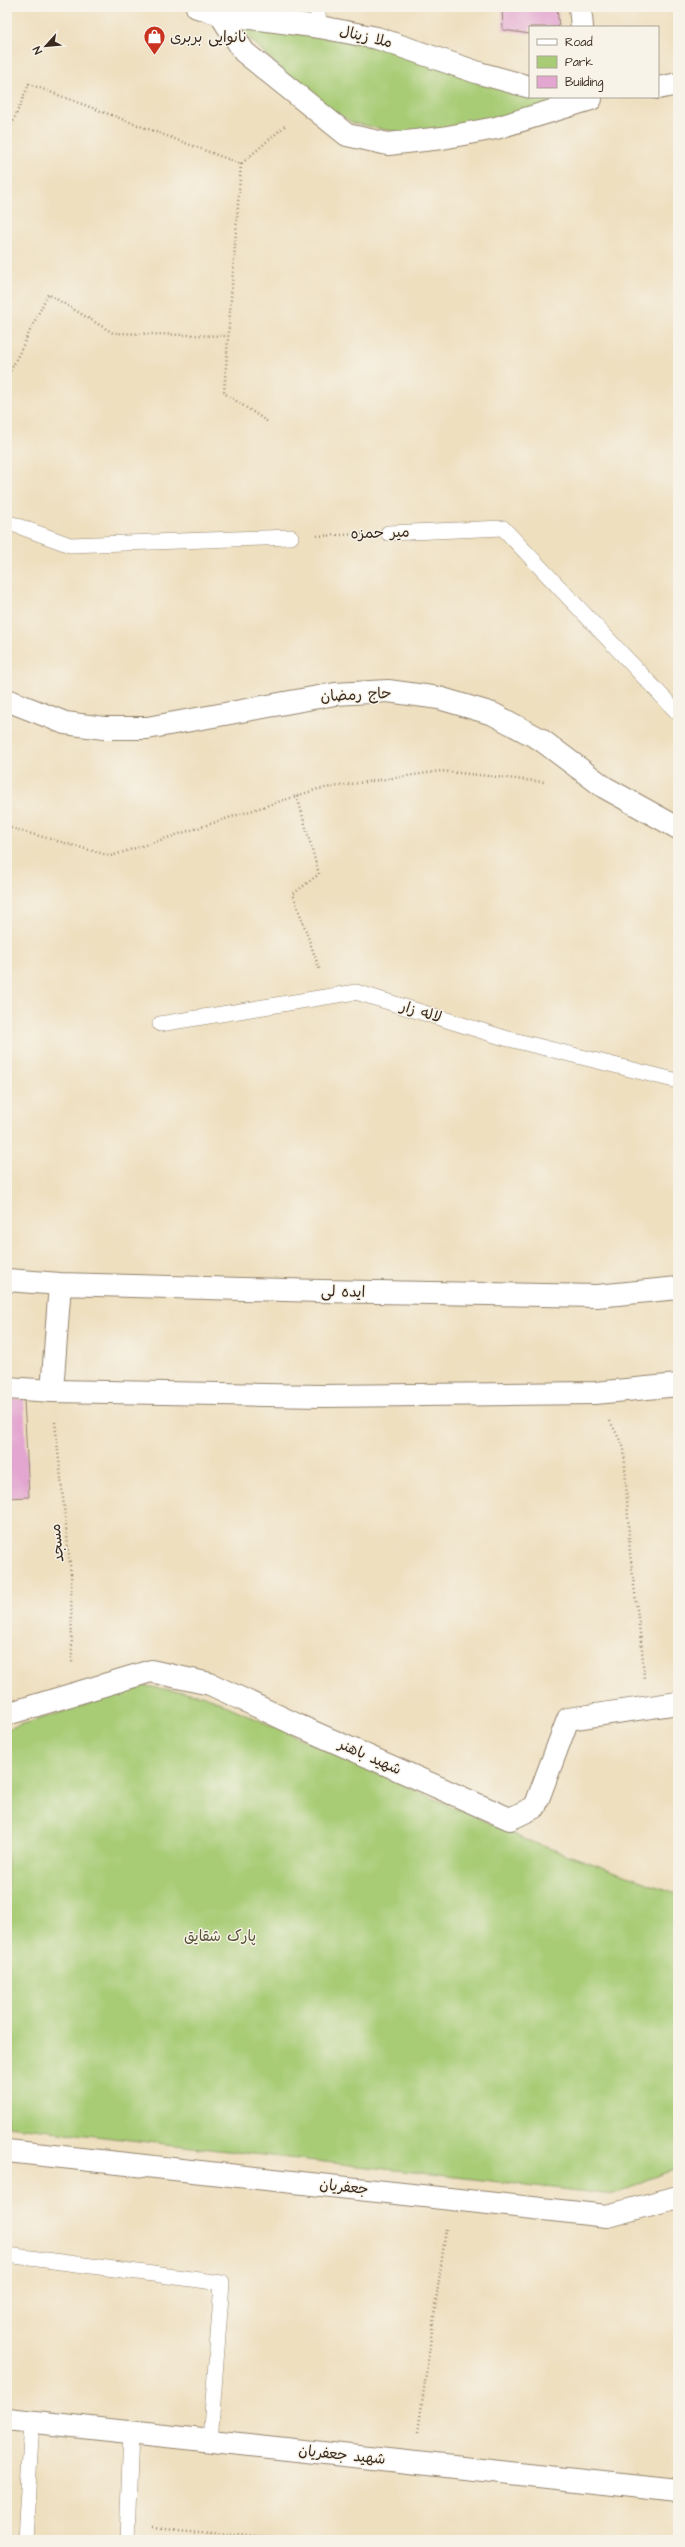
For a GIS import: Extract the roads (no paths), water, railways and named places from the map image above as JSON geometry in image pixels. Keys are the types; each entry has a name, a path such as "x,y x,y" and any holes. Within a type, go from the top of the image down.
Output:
{"street":[{"name":"ملا زینال","path":"197,7 220,14 319,17 479,73 529,87"},
{"path":"580,7 582,26"},
{"path":"220,14 244,52 347,135 388,144 442,138 496,128 592,98"},
{"path":"659,88 678,84"},
{"name":"حاج رمضان","path":"7,700 65,723 104,728 147,728 335,694 388,691 439,698 494,714 540,739 604,787 678,828"},
{"name":"ایده لى","path":"7,1280 60,1284 597,1296 678,1288"},
{"path":"52,1391 60,1284"},
{"path":"7,1388 52,1391 322,1396 595,1393 678,1386"},
{"name":"شهید باهنر","path":"7,1714 151,1671 210,1684 304,1728 510,1819 535,1807 568,1719 678,1703"},
{"name":"جعفریان","path":"7,2152 607,2216 678,2197"},
{"name":"شهید جعفریان","path":"7,2419 678,2491"}],"lane":[{"path":"7,522 70,545 291,537"},
{"name":"میر حمزه","path":"388,533 503,528 678,713"},
{"name":"لاله زار","path":"160,1024 356,992 505,1038 678,1081"},
{"path":"7,2255 222,2283 210,2441"},
{"path":"25,2540 32,2421"},
{"path":"127,2540 132,2432"}],"place":[{"name":"نانوایی بربری","path":"155,56"}],"park label":[{"name":"پارک شقایق","path":"220,1936"}]}
